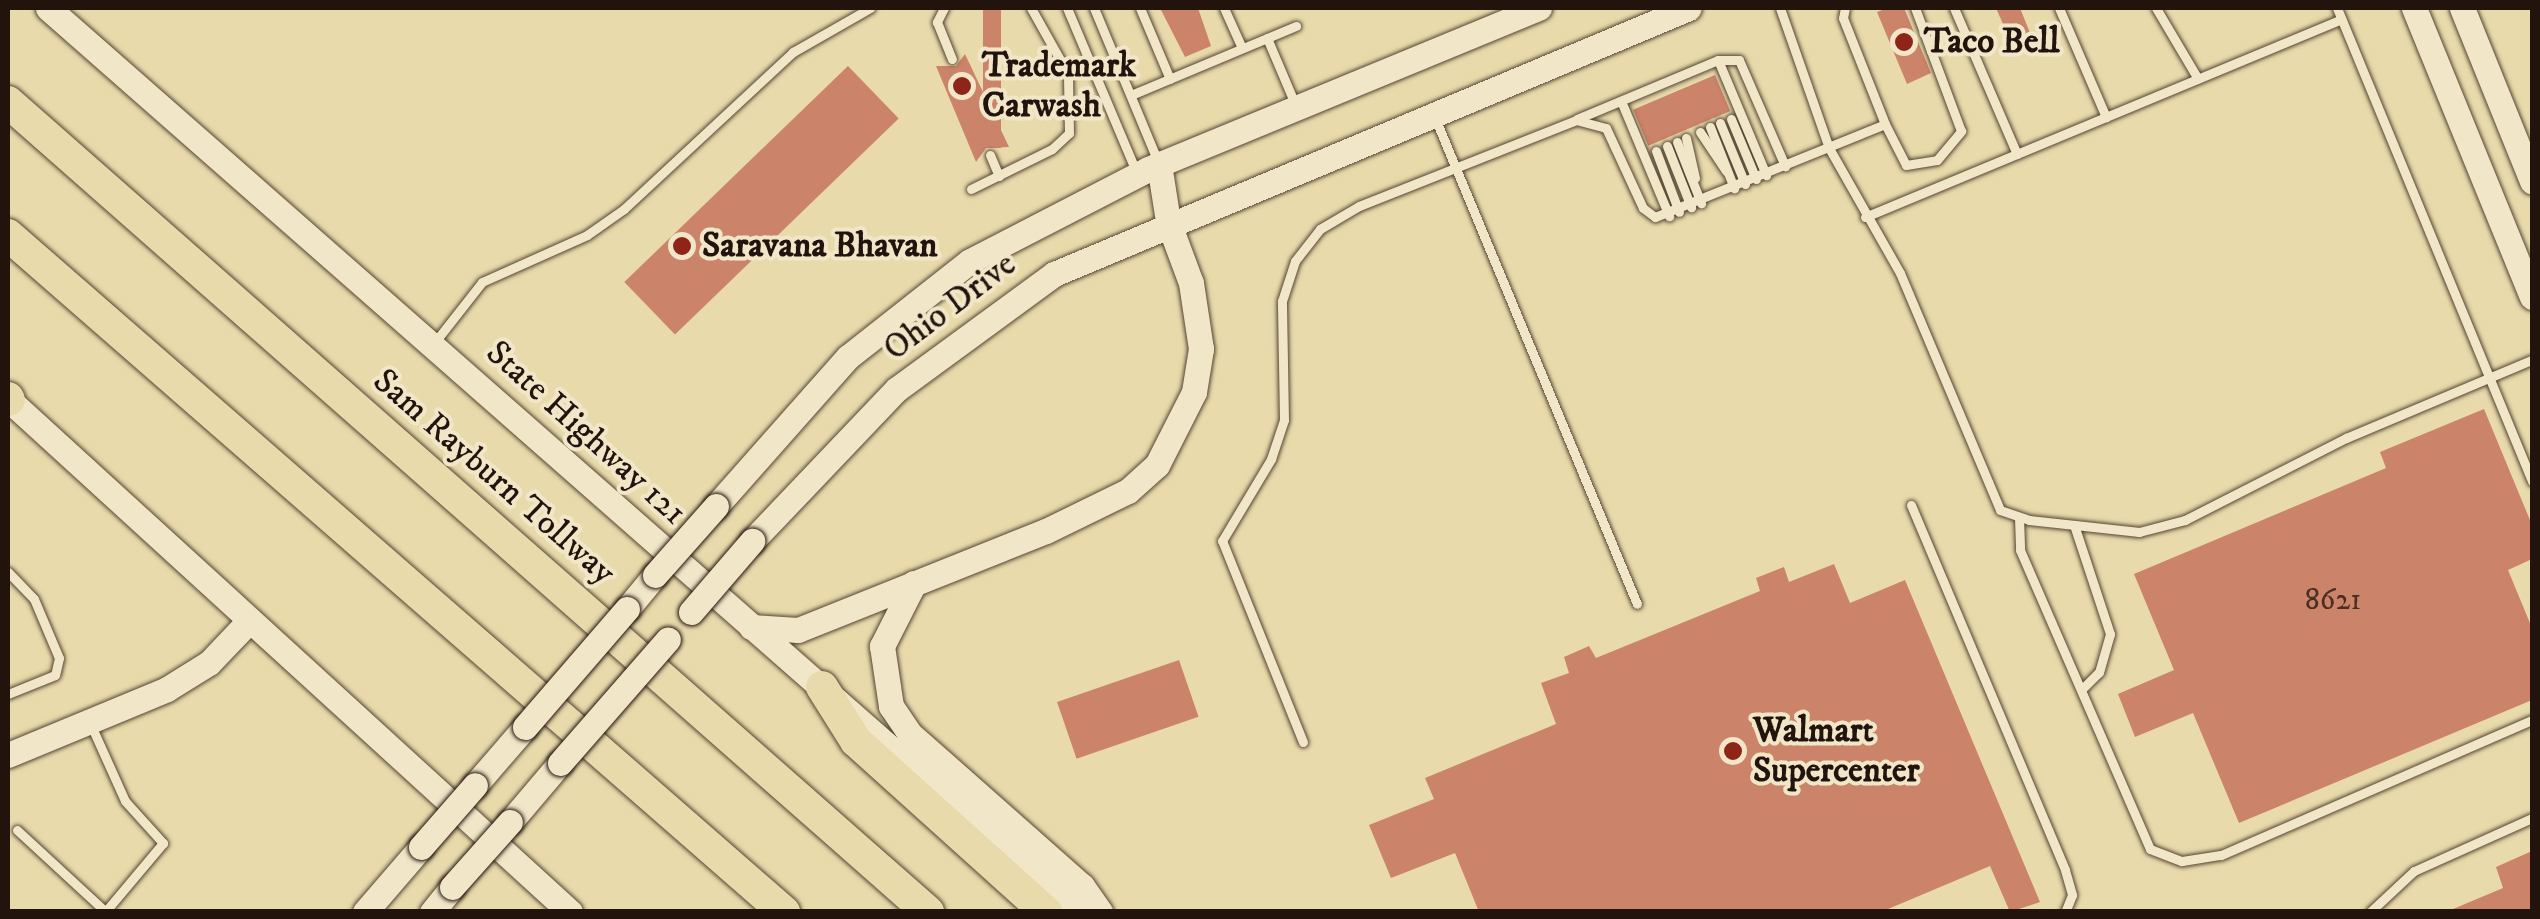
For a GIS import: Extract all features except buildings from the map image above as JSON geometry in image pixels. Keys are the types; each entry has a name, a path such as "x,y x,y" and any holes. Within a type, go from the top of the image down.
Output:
{"highway":[{"name":"Sam Rayburn Tollway","path":"8,102 928,912"},
{"path":"8,235 784,912"},
{"path":"822,687 856,741 1046,912"}],"main road":[{"name":"State Highway 121","path":"48,8 1077,912"},
{"name":"Ohio Drive","path":"365,912 819,386 899,313 1015,234 1148,169 1540,8"},
{"name":"Ohio Drive","path":"432,912 848,435 937,355 1026,290 1168,221 1689,8"},
{"path":"2414,8 2532,297"},
{"path":"2462,8 2532,181"},
{"path":"750,627 798,630 1096,511 1157,465 1194,392 1201,349 1192,283 1148,169"},
{"path":"8,399 570,912"},
{"path":"914,583 882,646 892,706 910,734 1082,886 1100,912"},
{"path":"8,755 182,680 209,662 248,622"}],"lane":[{"path":"433,345 482,282 586,235 624,210 793,52 870,8"},
{"path":"944,8 937,22 952,59"},
{"path":"971,189 1068,133 1068,74 1031,8"},
{"path":"1068,8 1091,63 1148,169"},
{"path":"1094,8 1131,95 1148,169"},
{"path":"1140,8 1170,78"},
{"path":"1224,8 1242,48"},
{"path":"1780,8 1829,148 1900,273 1985,484 2000,510 2019,517 2139,532 2185,520 2346,438 2532,360"},
{"path":"1845,8 1843,18 1906,165 1937,160 1961,132 1915,8"},
{"path":"1954,8 2016,154"},
{"path":"2060,8 2106,117"},
{"path":"2156,8 2198,79"},
{"path":"2338,8 2532,481"},
{"path":"1865,217 2342,19"},
{"path":"1131,95 1296,26"},
{"path":"1267,38 1296,108"},
{"path":"1303,742 1222,541 1271,459 1284,420 1282,301 1295,261 1320,229 1456,168 1698,69 1739,60 1785,166"},
{"path":"1068,74 1091,63"},
{"path":"1698,69 1698,82 1698,69"},
{"path":"1698,69 1761,177"},
{"path":"1649,89 1659,98 1649,89"},
{"path":"1638,106 1649,89"},
{"path":"1621,101 1674,214"},
{"path":"1432,111 1637,604"},
{"path":"1731,118 1761,177"},
{"path":"1576,120 1606,128 1642,208 1674,214 1886,124"},
{"path":"1734,188 1710,127 1744,184"},
{"path":"1677,142 1694,186 1696,205 1677,142"},
{"path":"1656,151 1674,214"},
{"path":"990,155 999,176"},
{"path":"1911,505 2065,870 2072,895 2065,912"},
{"path":"2019,517 2020,550 2150,849 2182,861 2221,855 2532,720"},
{"path":"2074,525 2110,634 2099,672 2081,690"},
{"path":"8,572 34,599 58,658 54,675 8,694"},
{"path":"17,830 105,911 163,843 126,801 89,721"},
{"path":"2370,912 2414,870 2532,818"}],"place":[{"name":"Taco Bell","path":"1904,42"},
{"name":"Trademark Carwash","path":"962,86"},
{"name":"Saravana Bhavan","path":"682,246"},
{"name":"Walmart Supercenter","path":"1733,751"}]}
